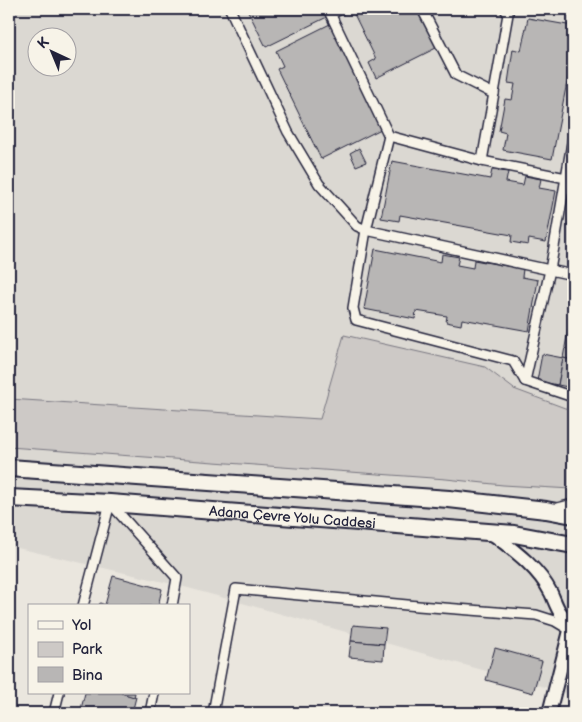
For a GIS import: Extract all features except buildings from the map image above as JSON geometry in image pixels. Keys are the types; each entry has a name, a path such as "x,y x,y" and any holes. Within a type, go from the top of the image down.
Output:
{"highway":[{"path":"9,468 449,499 546,510 573,515"},
{"name":"Adana Çevre Yolu Caddesi","path":"9,498 490,532 514,534 573,545"}],"street":[{"path":"230,9 288,132 318,184 357,226 366,230 573,275"},
{"path":"341,9 329,11 389,136 366,230 353,308 356,320 514,361 525,381 573,397"},
{"path":"422,9 456,75 494,94"},
{"path":"482,161 508,14 505,9"},
{"path":"389,136 482,161 566,178"},
{"path":"525,381 550,270 573,137"},
{"path":"84,604 110,504"},
{"path":"110,504 178,578 172,604"},
{"path":"546,510 573,504"},
{"path":"490,532 515,551 535,570 550,592 557,609 565,620 572,624"},
{"path":"213,713 236,589 536,615 572,624"},
{"path":"549,713 569,649 572,624"},
{"path":"54,713 59,694"},
{"path":"150,713 154,694"}],"shaded area":[{"path":"9,9 573,9 573,695 181,586 9,546"}],"green space":[{"path":"344,335 485,367 514,389 573,411 573,487 571,489 503,485 446,479 9,447 9,399 320,419"}]}
